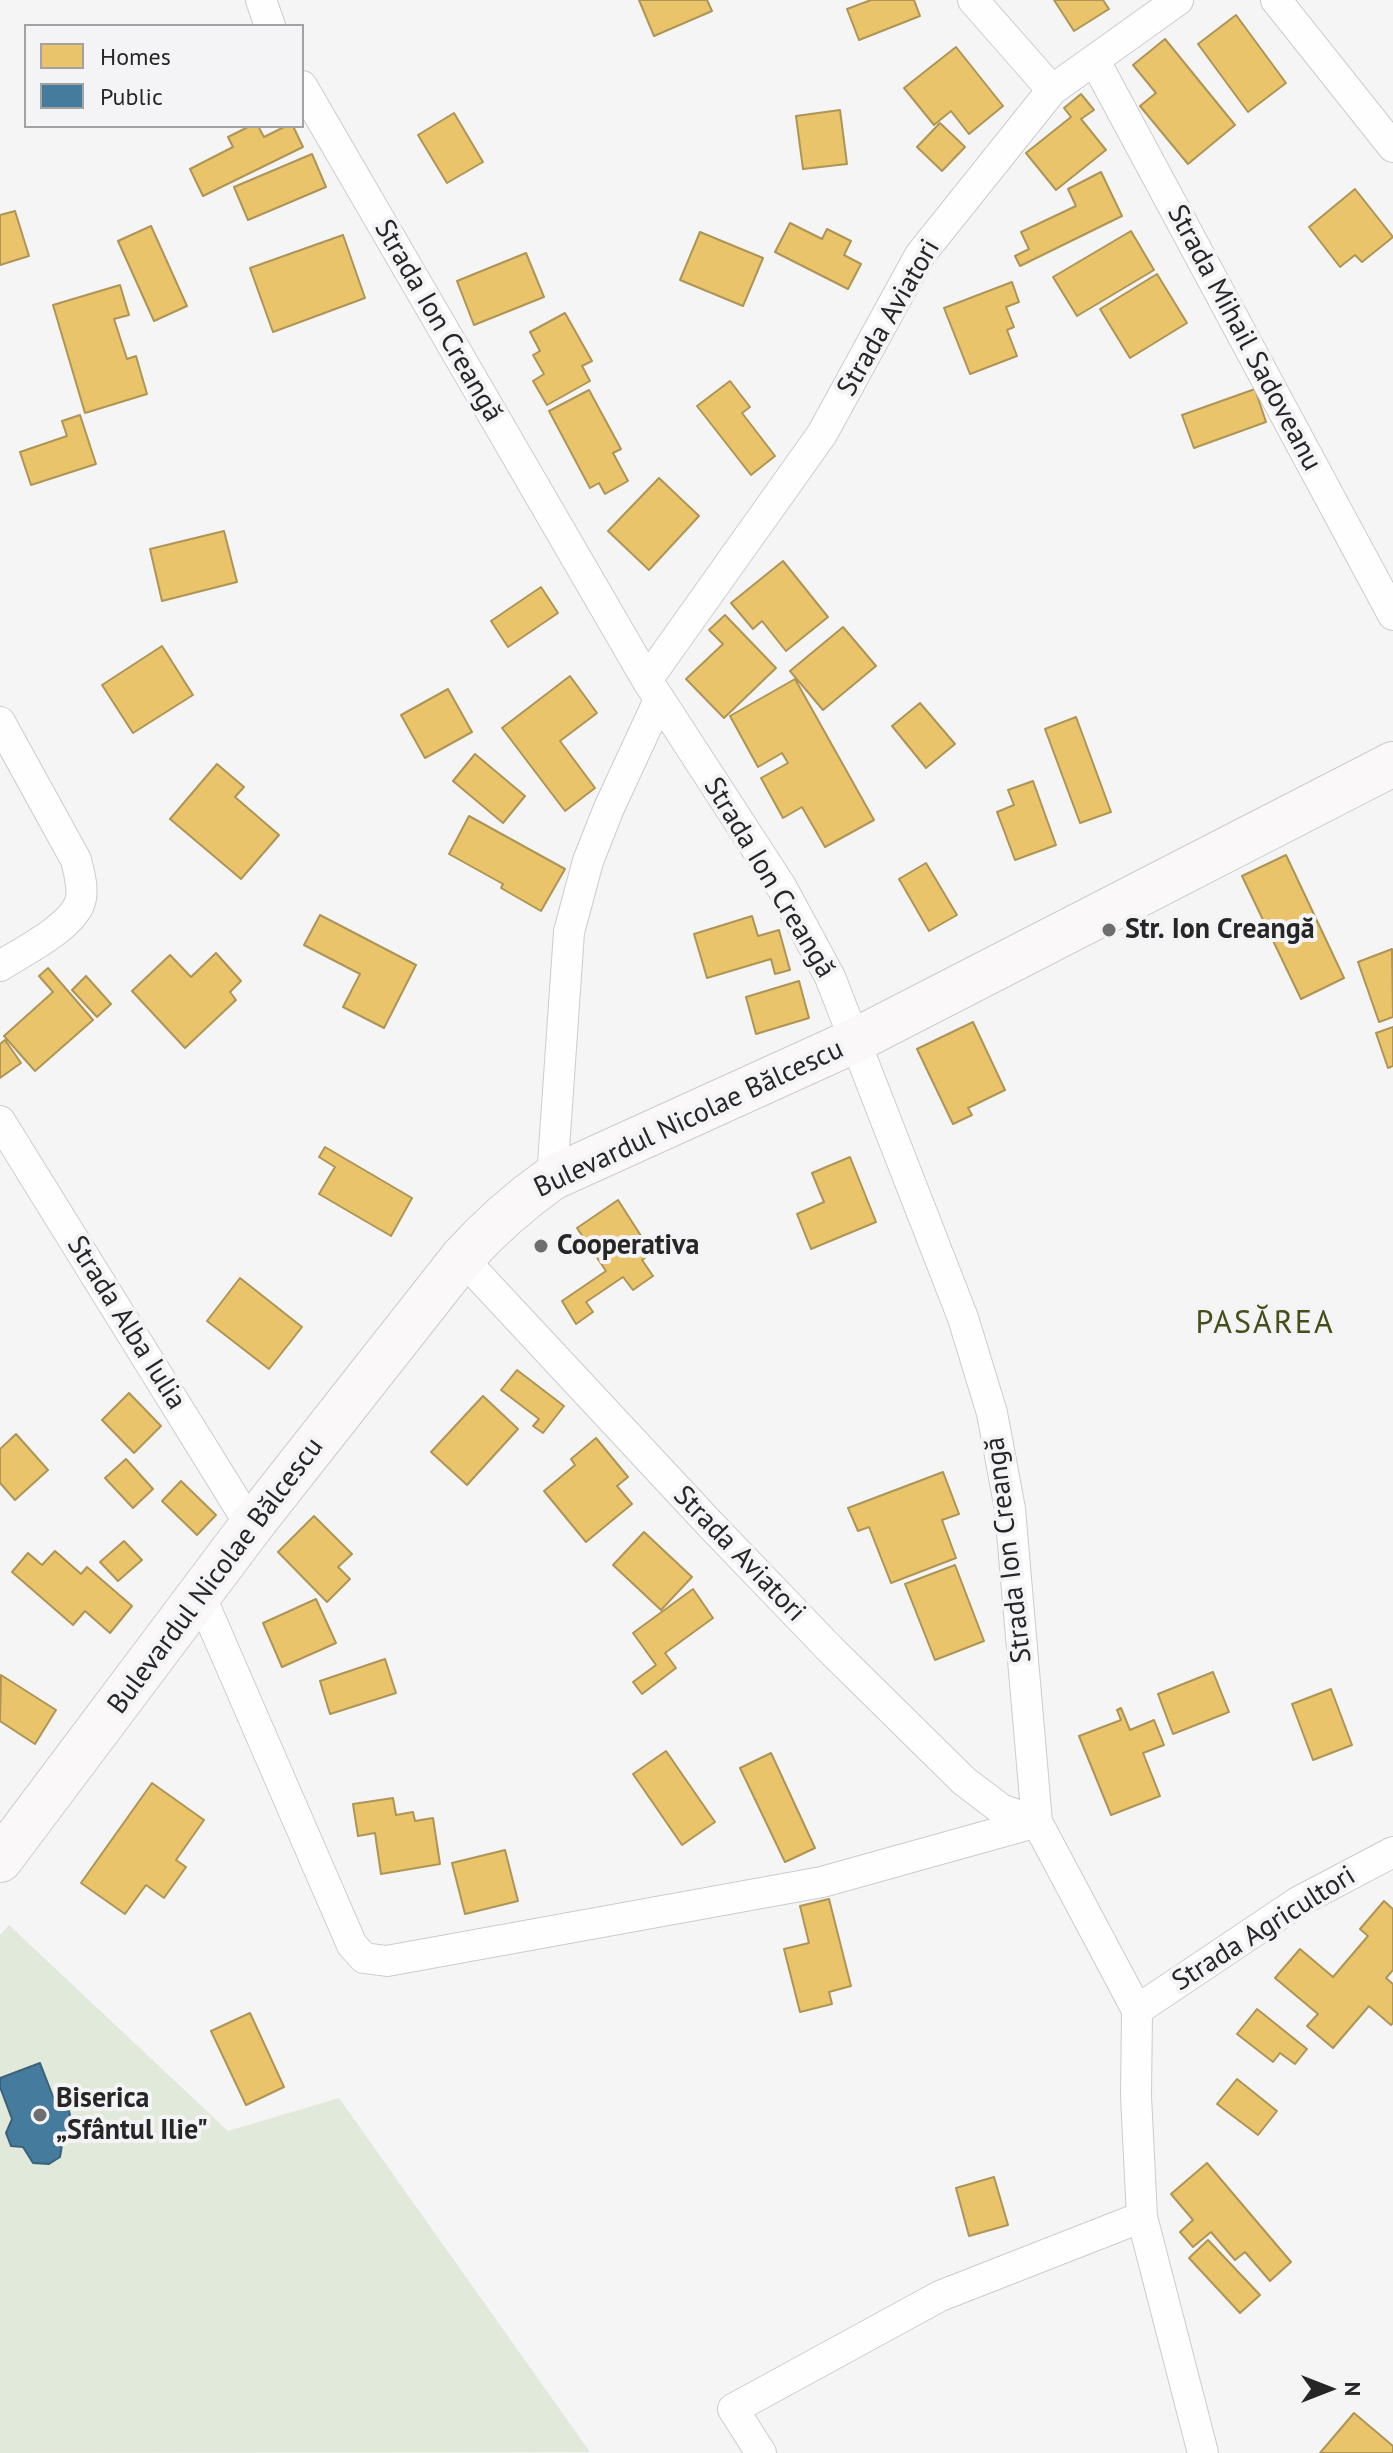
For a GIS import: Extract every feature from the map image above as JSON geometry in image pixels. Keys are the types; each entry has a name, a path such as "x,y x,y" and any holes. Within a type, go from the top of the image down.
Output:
{"main road":[{"name":"Bulevardul Nicolae Bălcescu","path":"0,1860 251,1526 462,1258 495,1222 552,1178 856,1040 1393,764"}],"street":[{"path":"261,0 269,24"},
{"path":"973,0 1052,90"},
{"name":"Strada Aviatori","path":"552,1178 569,932 588,861 653,690 822,434 920,255 1052,90 1178,0"},
{"path":"1276,0 1393,147"},
{"name":"Strada Mihail Sadoveanu","path":"1095,61 1393,615"},
{"name":"Strada Ion Creangă","path":"304,89 653,690 782,888 830,977 963,1318 992,1413 1010,1509 1037,1822 1137,2010"},
{"path":"0,722 76,860 81,882 81,901 72,918 0,966"},
{"name":"Strada Alba Iulia","path":"0,1121 251,1526"},
{"name":"Strada Aviatori","path":"462,1258 708,1522 964,1781 1001,1809 1037,1822"},
{"path":"200,1595 352,1945 364,1958 387,1961 822,1882 1037,1822"},
{"name":"Strada Agricultori","path":"1137,2010 1298,1902 1393,1852"},
{"path":"1137,2010 1136,2096 1142,2217 1203,2453"},
{"path":"761,2453 733,2409 940,2296 1142,2217"}],"green space":[{"path":"9,1925 228,2131 339,2098 590,2452 0,2453 0,1935"}],"building: Homes":[{"path":"639,0 707,0 712,11 654,36"},
{"path":"871,0 914,0 920,16 859,40 847,9"},
{"path":"1054,0 1103,0 1109,9 1074,31"},
{"path":"1236,15 1286,83 1248,112 1198,44"},
{"path":"1165,39 1235,125 1188,164 1140,106 1156,93 1133,65"},
{"path":"956,47 1003,106 969,134 951,111 934,125 904,88"},
{"path":"1081,94 1094,110 1081,119 1106,150 1056,190 1026,153 1071,117 1064,108"},
{"path":"840,110 847,164 803,169 796,116"},
{"path":"454,113 483,162 447,183 418,135"},
{"path":"940,123 965,147 942,171 917,147"},
{"path":"246,128 259,128 264,137 282,128 294,128 303,147 203,196 190,169 233,147 228,137"},
{"path":"312,154 326,187 248,220 234,187"},
{"path":"1101,172 1122,216 1020,266 1015,256 1029,249 1021,232 1076,206 1068,189"},
{"path":"1355,189 1393,237 1362,262 1355,255 1340,267 1309,227"},
{"path":"15,211 29,256 0,265 0,215"},
{"path":"790,223 822,239 827,229 851,241 844,255 861,264 848,289 775,252"},
{"path":"151,226 187,306 154,321 118,241"},
{"path":"1131,231 1154,270 1077,316 1053,277"},
{"path":"700,232 763,258 743,306 680,280"},
{"path":"343,235 365,298 273,332 250,268"},
{"path":"526,253 544,297 474,325 457,281"},
{"path":"1157,274 1187,323 1130,358 1100,309"},
{"path":"1012,282 1019,302 1006,307 1014,327 1007,330 1017,356 970,374 944,308"},
{"path":"120,285 129,315 114,319 127,359 136,356 147,394 85,413 53,305"},
{"path":"565,313 592,361 582,366 590,381 547,405 533,381 544,374 533,355 540,351 530,332"},
{"path":"730,381 750,407 742,413 775,456 751,475 697,406"},
{"path":"1255,389 1266,422 1194,448 1182,415"},
{"path":"589,390 621,449 613,453 628,481 605,494 599,483 590,488 549,411"},
{"path":"80,415 96,464 31,485 20,452 67,436 62,421"},
{"path":"659,478 699,516 649,570 608,531"},
{"path":"224,531 237,582 162,601 150,549"},
{"path":"783,561 828,617 786,651 762,621 753,629 731,603"},
{"path":"541,587 558,613 508,647 491,621"},
{"path":"725,615 776,668 724,718 686,679 723,644 709,630"},
{"path":"843,627 876,666 823,710 790,671"},
{"path":"162,646 193,695 133,733 102,685"},
{"path":"570,676 597,713 560,741 595,788 565,811 502,728"},
{"path":"795,679 874,820 825,847 802,807 783,818 761,778 788,763 782,753 758,767 730,716"},
{"path":"448,689 472,732 425,758 401,715"},
{"path":"920,703 955,744 926,768 892,726"},
{"path":"1076,717 1111,812 1080,823 1045,729"},
{"path":"475,754 525,796 503,823 453,781"},
{"path":"217,764 244,787 235,797 279,835 241,879 170,819"},
{"path":"1033,781 1056,845 1015,860 997,812 1014,805 1008,790"},
{"path":"469,816 565,869 541,911 501,888 503,884 449,854"},
{"path":"1286,855 1344,978 1301,999 1242,876"},
{"path":"926,863 957,915 929,931 899,879"},
{"path":"320,915 416,965 384,1028 343,1007 360,974 304,945"},
{"path":"752,916 758,936 779,930 790,970 775,974 771,959 707,978 694,934"},
{"path":"1392,949 1393,1017 1379,1022 1358,962"},
{"path":"216,953 241,981 230,992 236,1000 185,1048 132,991 170,955 191,977"},
{"path":"48,968 93,1020 35,1071 4,1036 53,992 39,976"},
{"path":"86,976 111,1004 97,1017 72,990"},
{"path":"799,981 809,1018 756,1034 746,997"},
{"path":"973,1022 1005,1090 968,1108 972,1115 953,1124 917,1049"},
{"path":"1393,1027 1393,1066 1388,1068 1376,1033"},
{"path":"5,1040 21,1063 0,1078 0,1044"},
{"path":"325,1147 412,1198 391,1236 319,1194 335,1167 319,1157"},
{"path":"850,1157 876,1222 811,1249 797,1214 824,1202 812,1173"},
{"path":"618,1200 652,1253 642,1260 653,1276 633,1290 623,1277 586,1302 593,1312 576,1324 562,1301 606,1271 577,1228"},
{"path":"240,1278 302,1327 269,1369 207,1321"},
{"path":"517,1370 564,1406 543,1433 533,1426 539,1419 501,1390"},
{"path":"129,1393 161,1426 134,1453 102,1420"},
{"path":"483,1396 518,1429 467,1485 431,1452"},
{"path":"16,1434 48,1470 15,1500 0,1483 0,1449"},
{"path":"596,1438 628,1477 617,1486 632,1504 586,1542 544,1491 575,1465 571,1459"},
{"path":"126,1459 153,1489 133,1508 105,1478"},
{"path":"943,1472 959,1514 942,1520 956,1558 891,1583 869,1527 858,1531 848,1508"},
{"path":"181,1481 216,1515 197,1535 162,1501"},
{"path":"314,1516 352,1554 338,1567 350,1579 327,1602 278,1552"},
{"path":"644,1532 692,1577 661,1610 613,1565"},
{"path":"124,1541 142,1560 118,1581 100,1562"},
{"path":"55,1551 81,1574 87,1567 132,1606 110,1633 85,1611 73,1625 12,1572 28,1553 42,1565"},
{"path":"955,1565 984,1641 935,1660 905,1584"},
{"path":"693,1589 713,1618 665,1653 676,1668 642,1694 633,1682 656,1665 633,1633"},
{"path":"316,1599 336,1643 282,1667 263,1623"},
{"path":"385,1659 396,1693 330,1714 320,1681"},
{"path":"1213,1672 1229,1712 1173,1734 1158,1694"},
{"path":"1,1675 56,1710 35,1744 0,1721"},
{"path":"1331,1689 1352,1745 1313,1760 1292,1704"},
{"path":"1121,1708 1130,1730 1154,1720 1164,1745 1143,1753 1160,1796 1111,1815 1079,1736 1121,1720 1117,1710"},
{"path":"666,1751 715,1822 682,1845 633,1774"},
{"path":"771,1753 815,1848 785,1862 740,1768"},
{"path":"152,1783 204,1820 176,1860 186,1867 164,1898 146,1885 125,1914 81,1883"},
{"path":"393,1798 396,1815 413,1812 415,1821 433,1818 440,1864 381,1874 375,1833 358,1836 353,1804"},
{"path":"505,1850 518,1901 465,1914 452,1863"},
{"path":"829,1899 851,1986 829,1992 832,2004 800,2012 784,1949 809,1943 800,1906"},
{"path":"1384,1901 1393,1909 1393,1970 1386,1978 1393,1984 1393,2023 1391,2025 1369,2006 1333,2048 1307,2026 1318,2014 1275,1978 1300,1949 1333,1977 1368,1936 1360,1929"},
{"path":"1257,2009 1307,2049 1295,2064 1280,2053 1273,2062 1237,2034"},
{"path":"250,2013 284,2087 246,2105 211,2031"},
{"path":"1237,2079 1277,2111 1258,2135 1217,2104"},
{"path":"1207,2163 1291,2262 1270,2281 1245,2252 1235,2260 1211,2232 1193,2247 1180,2232 1193,2220 1171,2194"},
{"path":"994,2177 1008,2225 969,2236 956,2188"},
{"path":"1208,2240 1260,2295 1240,2313 1189,2258"},
{"path":"1354,2413 1393,2446 1393,2453 1320,2453"}],"building: Public":[{"name":"Biserica „Sfântul Ilie\"","path":"40,2063 57,2107 69,2111 73,2128 63,2139 60,2157 49,2164 33,2163 23,2147 11,2146 6,2133 12,2119 0,2087 0,2078"}],"place":[{"name":"Str. Ion Creangă","path":"1109,930"},
{"name":"Cooperativa","path":"541,1246"},
{"name":"Biserica „Sfântul Ilie\"","path":"40,2115"}],"district":[{"name":"PASĂREA","path":"1265,1324"}]}
